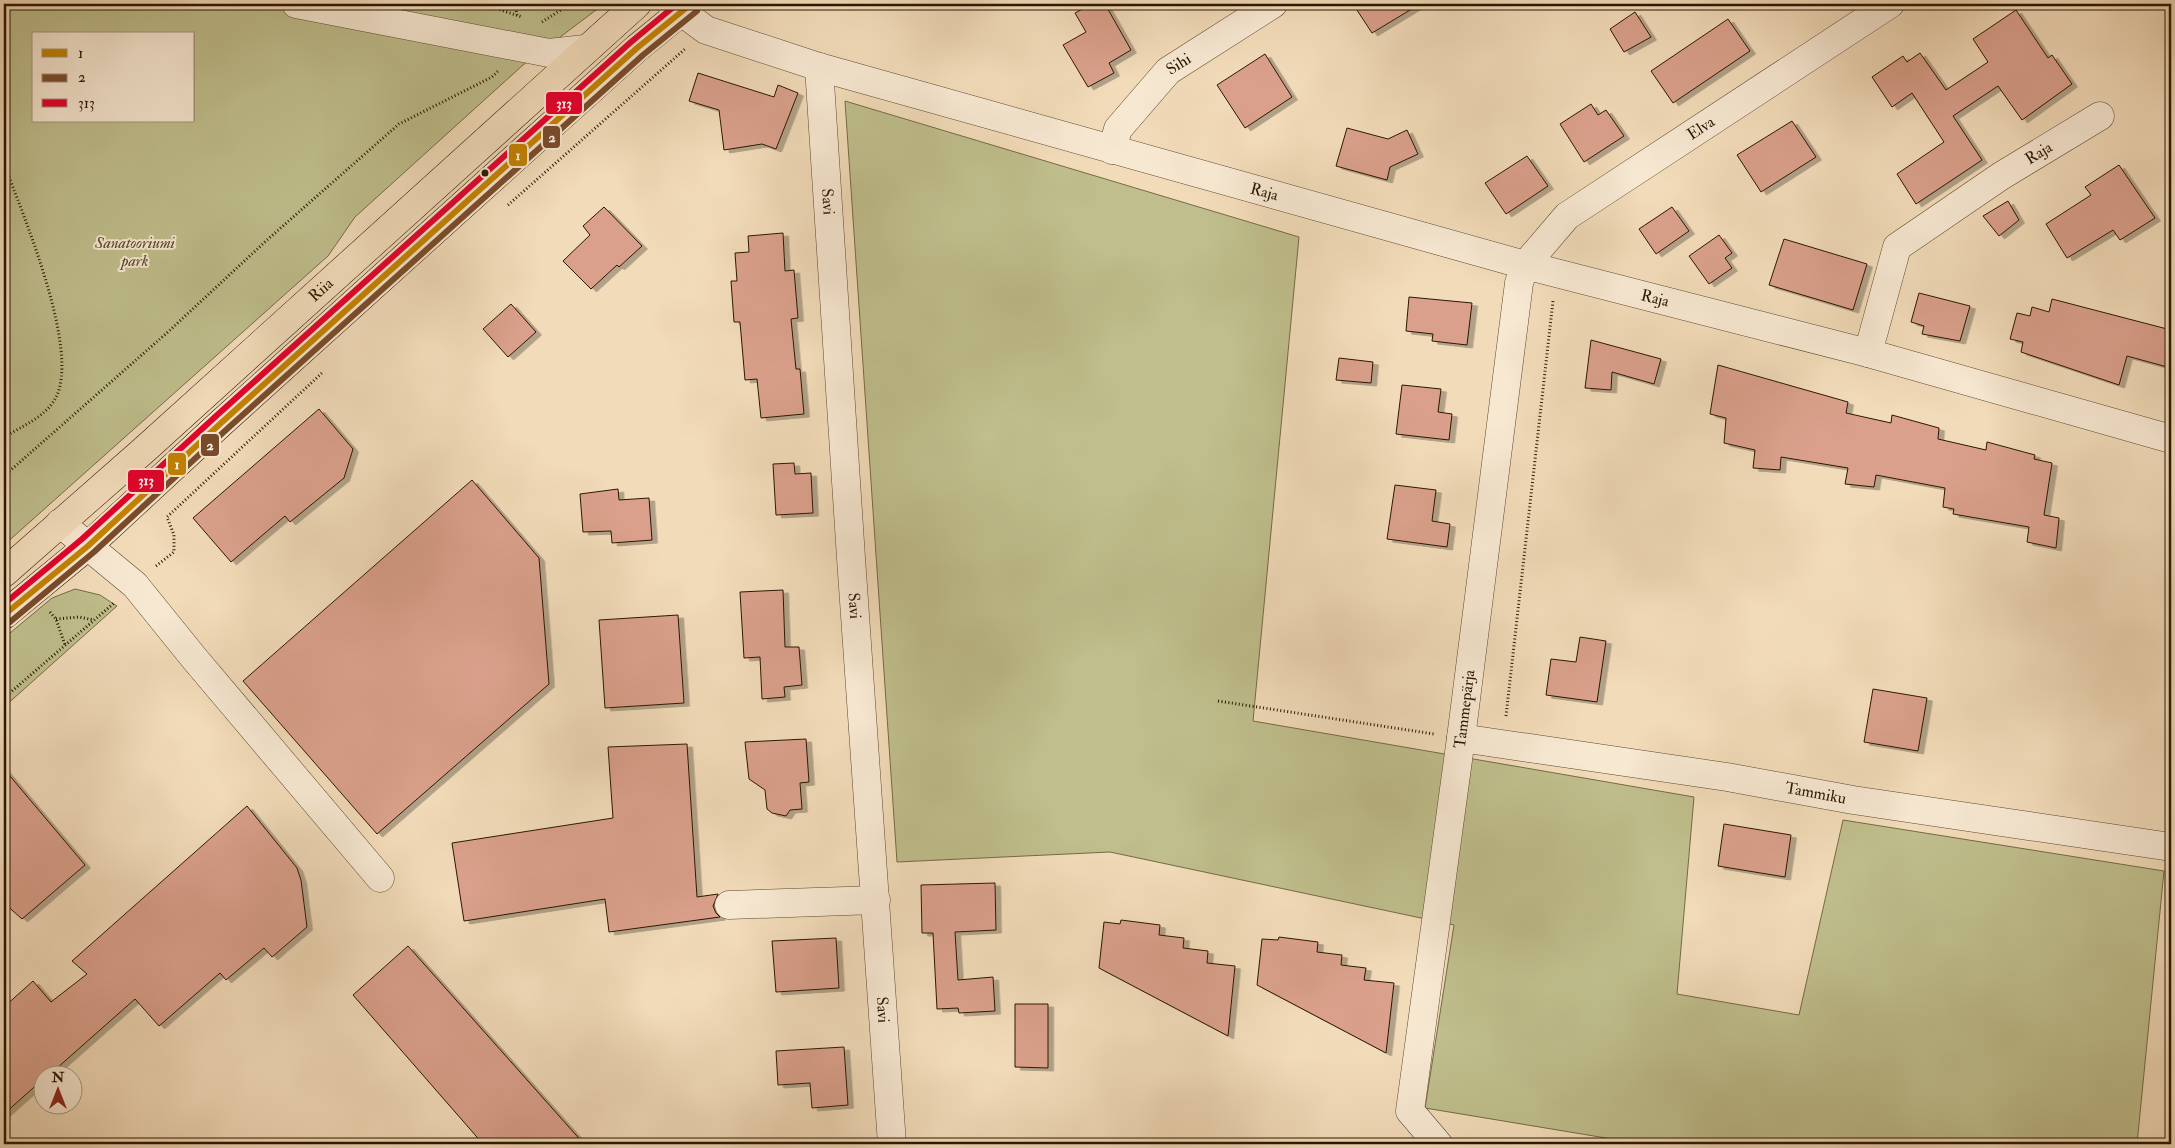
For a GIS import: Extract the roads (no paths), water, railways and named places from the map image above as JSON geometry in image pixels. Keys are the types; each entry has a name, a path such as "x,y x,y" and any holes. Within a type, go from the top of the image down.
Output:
{"highway":[{"name":"Riia","path":"4,573 321,291 585,49 637,4"},
{"name":"Riia","path":"4,615 88,546 681,6"}],"street":[{"path":"296,4 549,52 585,49"},
{"name":"Sihi","path":"1112,150 1118,129 1168,71 1273,4"},
{"name":"Elva","path":"1525,264 1566,216 1890,4"},
{"name":"Raja","path":"681,6 706,30 819,68 1557,273 1868,354 2171,439"},
{"name":"Savi","path":"819,68 851,568 892,1144"},
{"name":"Raja","path":"1868,354 1897,247 2001,176 2100,116"},
{"name":"Tammepärja","path":"1438,1144 1410,1112 1461,738 1519,283 1525,264"},
{"path":"60,523 135,585 194,658 380,878"},
{"name":"Tammiku","path":"1461,738 1717,776 1853,800 2171,847"},
{"path":"729,905 876,900"}],"park label":[{"name":"Sanatooriumi park","path":"135,252"}]}
